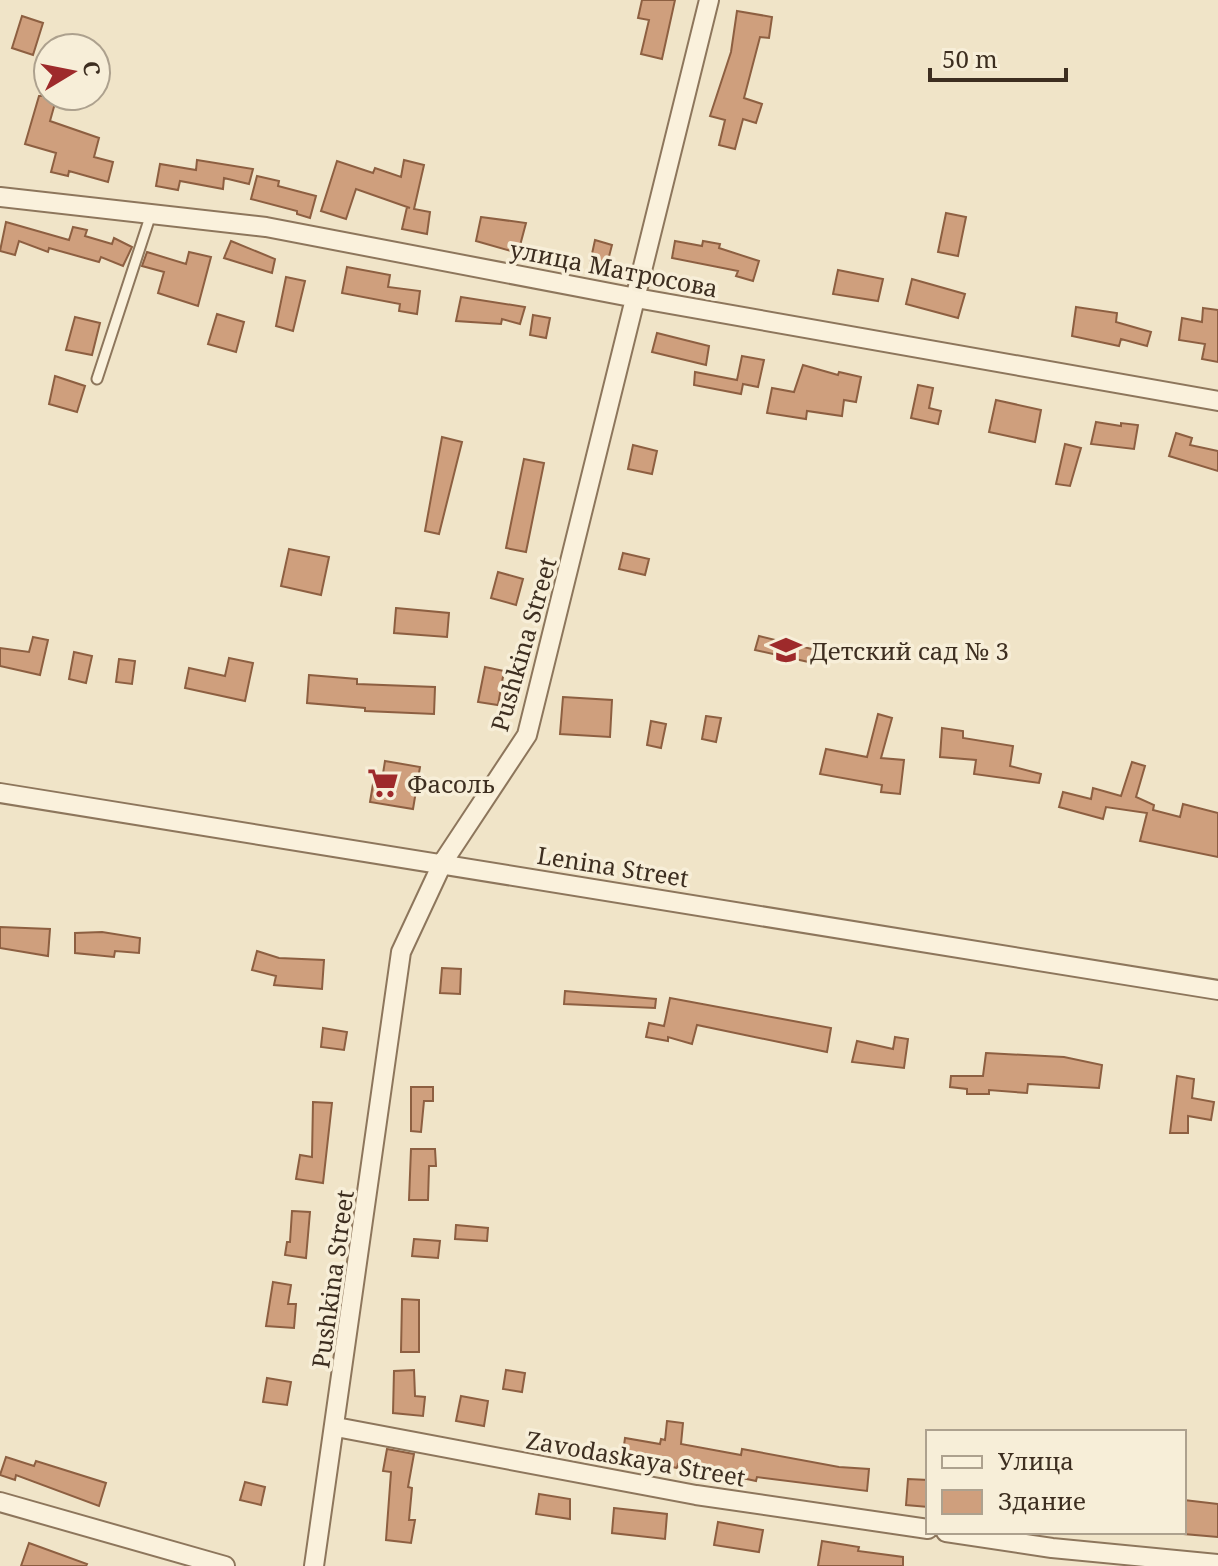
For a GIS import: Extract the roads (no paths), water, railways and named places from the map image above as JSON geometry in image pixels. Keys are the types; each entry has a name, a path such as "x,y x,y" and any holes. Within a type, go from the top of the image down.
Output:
{"street":[{"name":"Pushkina Street","path":"314,1566 401,952 443,862 527,735 709,0"},
{"name":"улица Матросова","path":"0,197 266,227 636,298 1218,401"},
{"name":"Lenina Street","path":"0,793 443,862 1218,990"},
{"name":"Zavodaskaya Street","path":"336,1427 696,1495 926,1529"},
{"path":"0,1502 225,1566"},
{"path":"954,1534 1052,1557 1218,1564"}],"lane":[{"path":"97,379 151,214"}],"place":[{"name":"Детский сад № 3","path":"786,650"},
{"name":"Фасоль","path":"383,783"}]}
